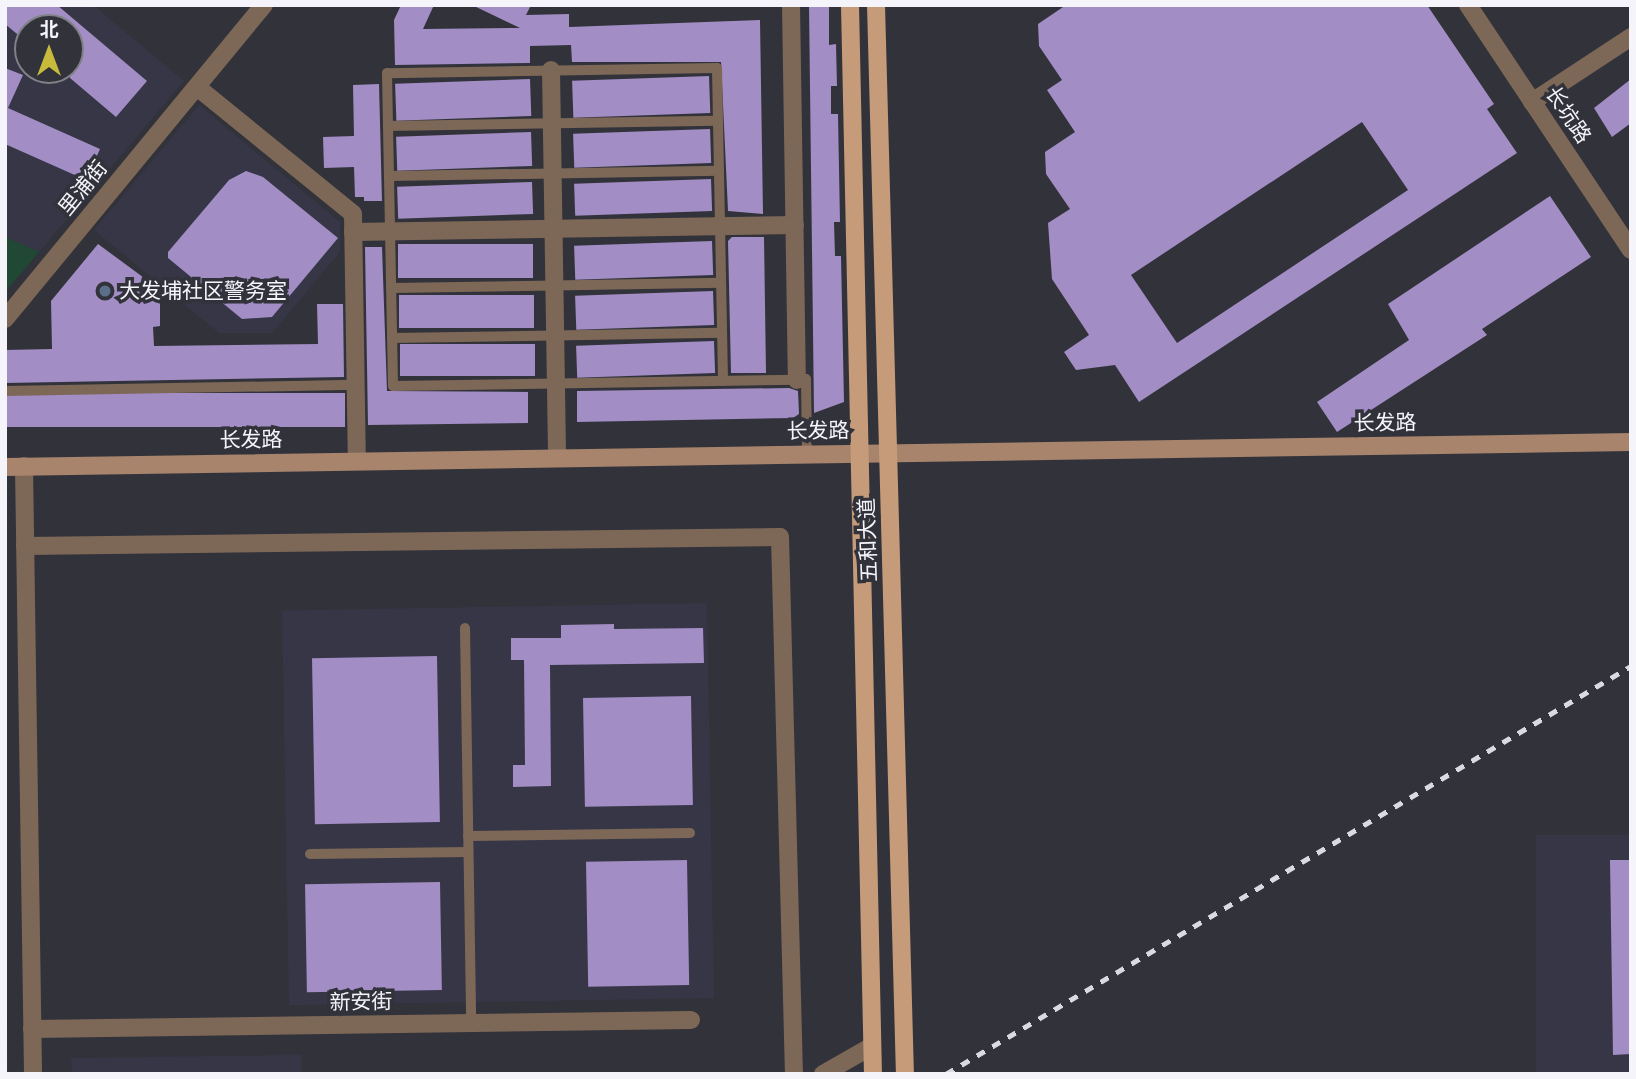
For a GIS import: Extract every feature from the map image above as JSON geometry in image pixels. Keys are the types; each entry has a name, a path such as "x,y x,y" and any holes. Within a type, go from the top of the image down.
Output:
{"main road":[{"name":"五和大道","path":"849,5 873,1074"},
{"name":"五和大道","path":"876,5 905,1074"}],"street":[{"name":"里浦街","path":"5,319 264,5"},
{"path":"791,5 797,380"},
{"name":"长坑路","path":"1468,5 1631,250"},
{"path":"1532,102 1631,37"},
{"path":"551,70 557,458"},
{"path":"197,87 353,214 357,461"},
{"path":"353,232 794,225"},
{"name":"长发路","path":"5,467 1631,442"},
{"path":"24,466 33,1074"},
{"path":"25,546 780,537 794,1074"},
{"name":"新安街","path":"33,1029 691,1020"},
{"path":"823,1074 872,1046"}],"lane":[{"path":"723,381 718,68 387,73 393,386 797,380 806,379 807,454"},
{"path":"388,126 718,121"},
{"path":"389,176 719,171"},
{"path":"391,288 721,283"},
{"path":"392,338 722,333"},
{"path":"5,391 356,385"},
{"path":"465,628 471,1023"},
{"path":"468,836 690,832"},
{"path":"310,854 468,852"}],"shaded area":[{"path":"5,5 93,5 184,81 39,252 5,237"},
{"path":"199,105 340,222 340,252 272,333 219,333 94,230"},
{"path":"707,603 714,998 289,1005 282,610"},
{"path":"1536,835 1631,835 1631,1074 1536,1074"},
{"path":"6,957 8,1074 5,1074"},
{"path":"301,1055 301,1074 72,1074 71,1058"}],"green space":[{"path":"5,237 39,252 5,292"}],"building":[{"path":"5,5 57,5 68,14 14,14 14,31 5,24"},
{"path":"401,5 434,5 423,29 520,28 472,5 531,5 526,15 569,14 569,27 760,20 763,214 728,211 721,62 572,62 571,45 530,46 530,63 395,65 394,20"},
{"path":"809,5 829,5 829,45 836,44 837,86 831,86 831,114 838,114 840,222 834,222 835,256 841,256 844,402 814,413"},
{"path":"1066,5 1427,5 1494,104 1487,109 1517,153 1139,402 1115,365 1076,370 1064,352 1089,335 1052,279 1048,223 1070,209 1046,174 1045,152 1075,132 1047,90 1062,80 1039,46 1038,24","holes":["1362,122 1408,190 1177,343 1131,275"]},
{"path":"84,28 147,81 116,117 77,84 84,84"},
{"path":"5,68 14,72 14,84 19,84 8,108 100,149 86,180 5,144"},
{"path":"709,76 710,113 573,118 572,81"},
{"path":"530,79 531,116 396,121 395,84"},
{"path":"1631,79 1631,123 1612,137 1594,108"},
{"path":"379,84 382,201 364,201 364,197 355,197 354,167 324,168 323,137 354,136 353,85"},
{"path":"710,129 711,163 574,168 573,134"},
{"path":"531,132 532,166 397,171 396,137"},
{"path":"246,171 263,177 338,238 272,317 242,319 168,258 168,252 229,180"},
{"path":"711,179 712,211 575,216 574,184"},
{"path":"532,182 533,214 398,219 397,187"},
{"path":"1550,196 1591,257 1482,329 1487,335 1337,432 1317,402 1409,340 1388,304"},
{"path":"732,237 764,237 766,373 731,373 728,241"},
{"path":"712,241 713,275 575,280 574,246"},
{"path":"98,244 151,283 151,300 160,299 160,326 153,327 154,346 318,344 317,304 343,304 344,377 5,383 5,350 52,349 51,301"},
{"path":"398,244 533,244 533,278 398,278"},
{"path":"365,247 382,247 387,391 528,392 528,423 368,425"},
{"path":"713,291 714,325 576,330 575,296"},
{"path":"399,295 534,295 534,328 399,328"},
{"path":"714,341 715,373 577,378 576,346"},
{"path":"400,344 535,344 535,376 400,376"},
{"path":"789,388 798,391 799,414 793,418 577,422 577,391"},
{"path":"5,393 345,393 345,427 5,427"},
{"path":"614,624 614,629 703,628 704,663 550,665 551,786 513,787 513,765 525,765 524,660 511,660 511,638 561,638 561,625"},
{"path":"437,656 440,822 315,824 312,658"},
{"path":"691,696 693,805 585,807 583,698"},
{"path":"687,860 689,985 588,987 586,862"},
{"path":"1610,860 1631,860 1631,1054 1613,1055"},
{"path":"440,882 442,990 307,992 305,884"}],"railway":[{"path":"946,1074 1631,666"}],"place":[{"name":"大发埔社区警务室","path":"105,291"}]}
